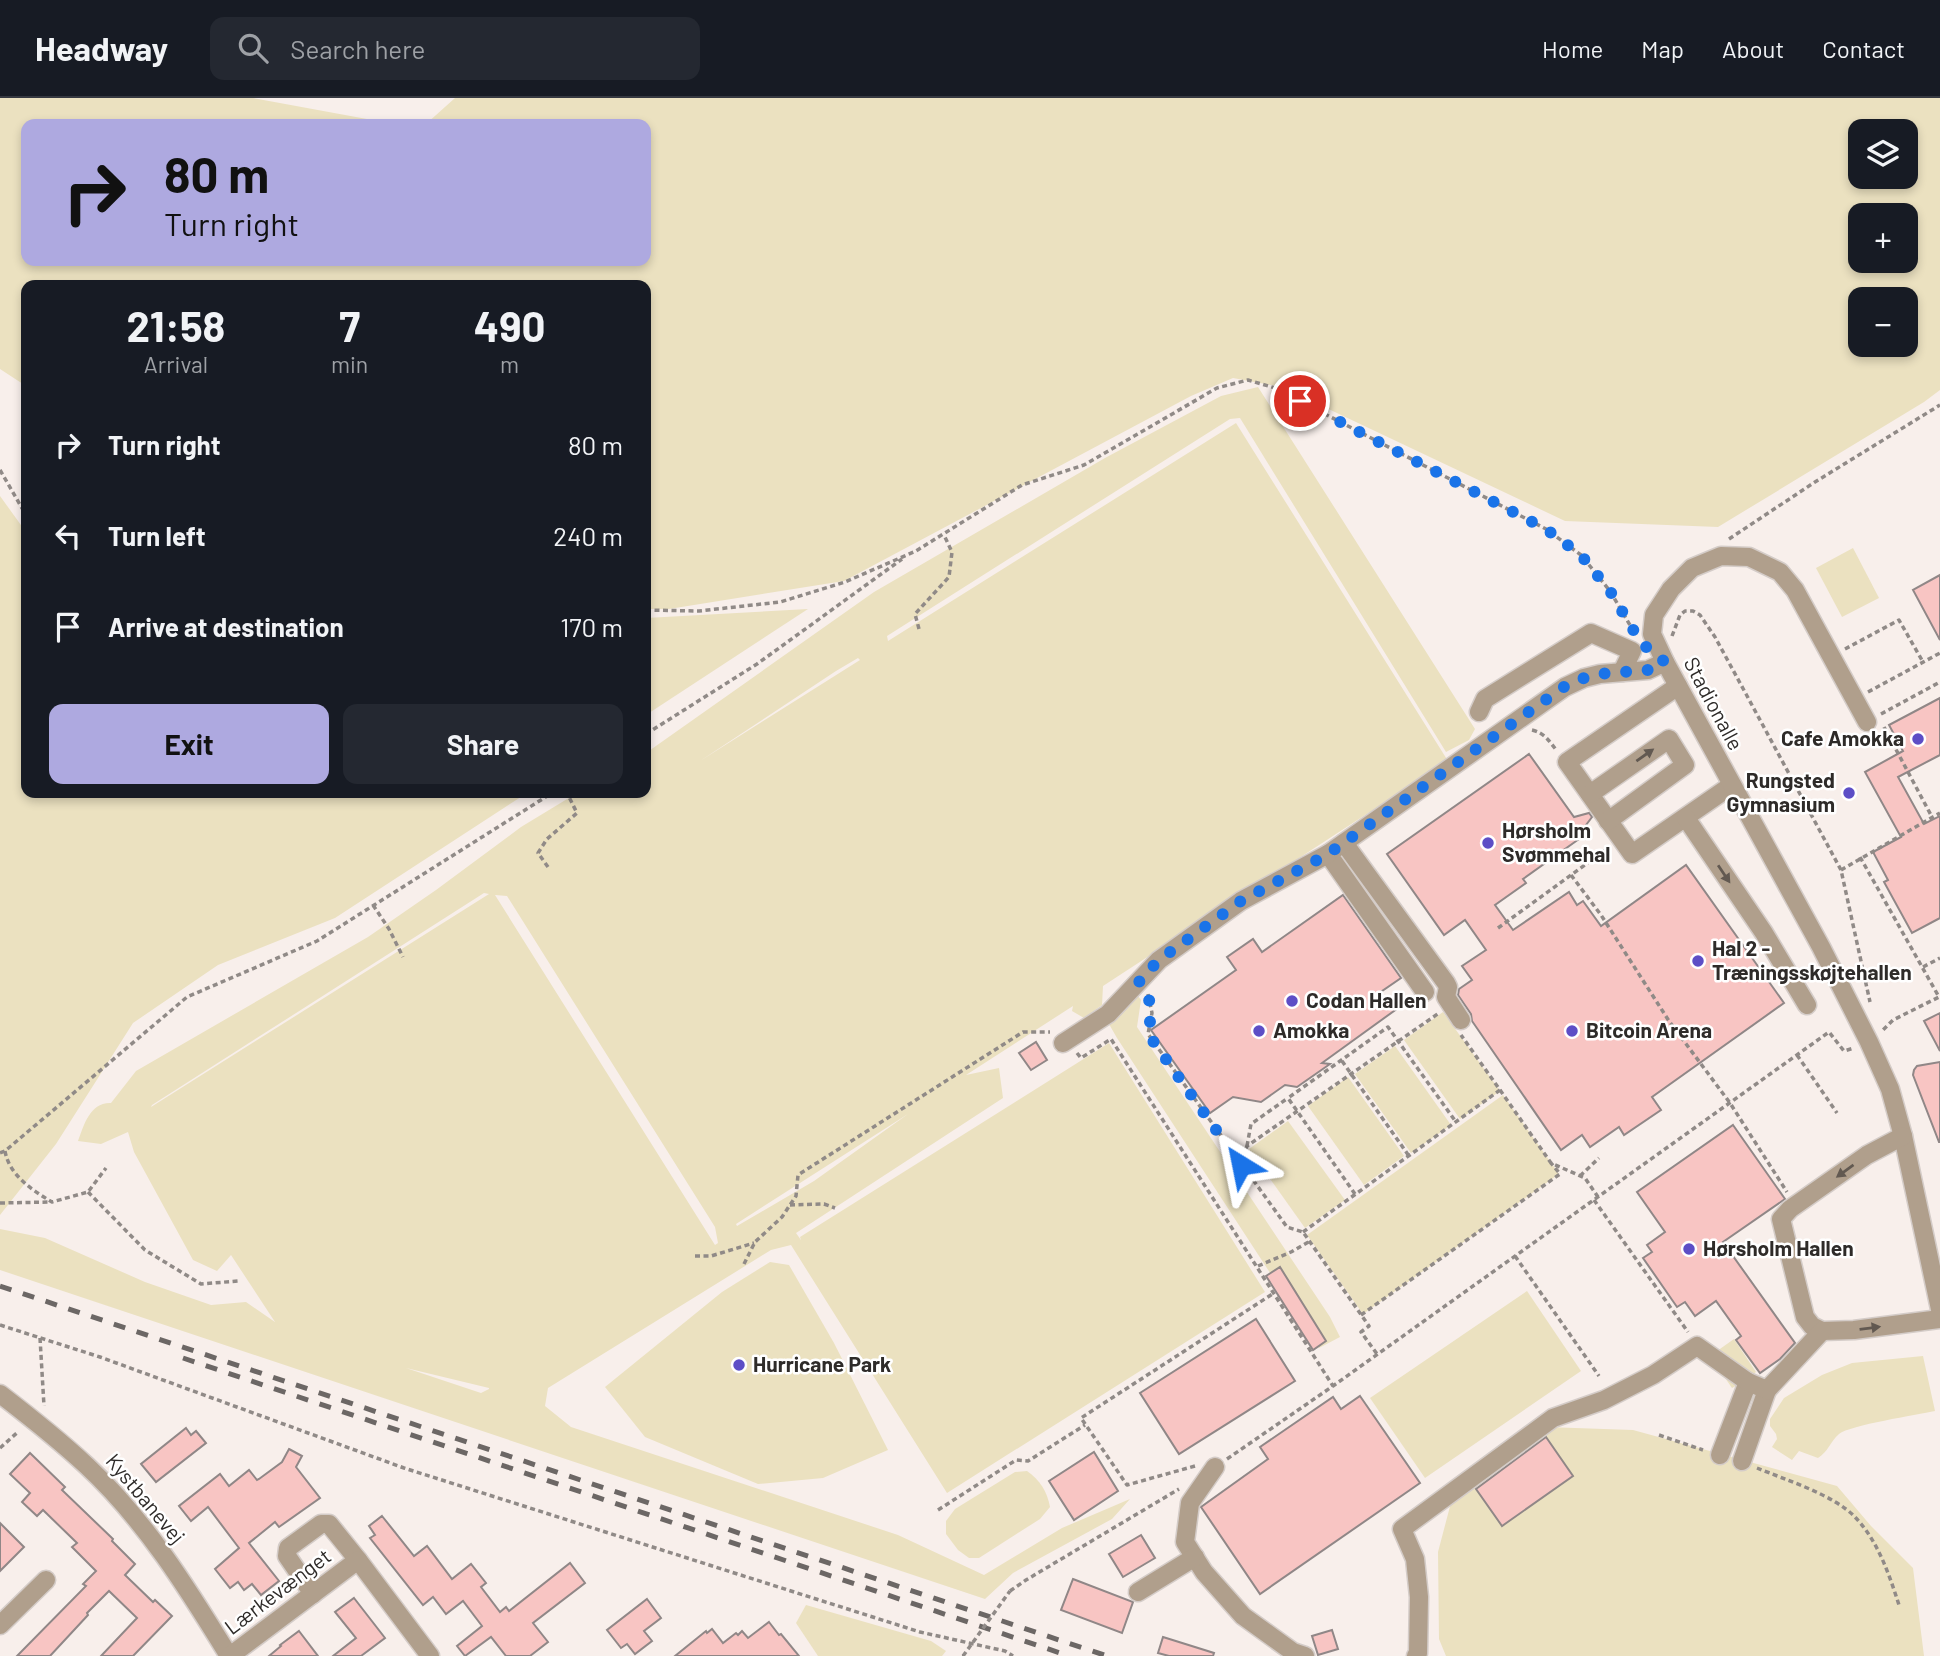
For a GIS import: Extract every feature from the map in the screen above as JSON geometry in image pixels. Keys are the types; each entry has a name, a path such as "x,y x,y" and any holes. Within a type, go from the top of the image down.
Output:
{"street":[{"path":"1721,556 1749,557 1780,572 1795,590 1867,722"},
{"name":"Stadionalle","path":"1721,556 1692,568 1671,589 1654,615 1652,635 1816,938 1890,1089 1903,1136 1940,1309"},
{"path":"1479,712 1485,699 1591,633 1632,651 1622,672"},
{"path":"1069,1039 1108,1014 1159,960 1241,901 1328,854 1564,687 1584,678 1648,670 1665,662"},
{"path":"1678,686 1567,762 1632,854 1732,785"},
{"path":"1590,794 1669,739 1685,765 1608,821"},
{"path":"1686,818 1764,933 1807,1005"},
{"path":"1344,843 1446,982 1447,997 1459,1025"},
{"path":"1328,854 1425,992"},
{"path":"1903,1136 1867,1155 1796,1205 1781,1219 1805,1317 1812,1326 1822,1331 1854,1330 1940,1320"},
{"path":"1742,1461 1767,1390 1822,1331"},
{"path":"1416,1656 1419,1597 1415,1559 1402,1529 1553,1419 1604,1400 1653,1375 1697,1346 1748,1382 1767,1390"},
{"path":"1720,1455 1748,1382"},
{"name":"Kystbanevej","path":"0,1394 89,1467 138,1522 183,1581 230,1656"},
{"path":"1215,1467 1189,1503 1185,1542 1204,1572 1243,1616 1293,1652 1305,1656"},
{"path":"313,1594 287,1556 288,1548 321,1524 330,1524 358,1560"},
{"path":"1138,1592 1195,1557"},
{"name":"Lærkevænget","path":"230,1656 358,1560 429,1656"},
{"path":"0,1625 46,1580"}],"path":[{"path":"651,731 757,664 910,554 1022,485 1084,465 1217,388 1248,380 1275,388 1546,529 1581,555 1610,591 1635,633"},
{"path":"1721,556 1729,539 1940,405"},
{"path":"0,470 21,506"},
{"path":"919,629 915,614 949,578 952,552 943,534"},
{"path":"651,610 699,611 780,601 845,582 910,554"},
{"path":"1665,662 1674,626 1680,615 1685,611 1700,615 1715,637 1841,870 1870,1003 1855,1014"},
{"path":"1831,657 1899,620 1923,662"},
{"path":"1854,699 1940,653"},
{"path":"1932,817 1878,716 1940,682"},
{"path":"1516,722 1519,727 1547,737 1567,762"},
{"path":"52,1202 27,1187 3,1152 187,997 317,941 544,798"},
{"path":"548,867 537,853 547,839 577,813 570,798"},
{"path":"1841,870 1940,813"},
{"path":"1498,928 1620,839"},
{"path":"1861,857 1939,997 1893,1020"},
{"path":"1572,875 1669,1021 1730,1103 1796,1205"},
{"path":"373,905 403,957"},
{"path":"1923,967 1940,958"},
{"path":"1139,981 1147,991 1152,1013 1148,1034 1287,1227 1303,1232 1310,1241 1369,1326 1361,1332 1377,1354"},
{"path":"1247,1146 1443,1010"},
{"path":"1361,1315 1560,1174 1500,1090 1459,1025"},
{"path":"1241,1165 1251,1124 1388,1027 1455,1122"},
{"path":"744,1264 755,1242 782,1217 796,1196 798,1175 1023,1032 1069,1039 1081,1058 1111,1039 1333,1386"},
{"path":"1274,1293 1081,1418 1126,1485 1198,1465 1215,1467 1333,1386 1829,1032 1844,1051 1869,1042"},
{"path":"1797,1055 1837,1113"},
{"path":"1342,1060 1409,1156"},
{"path":"1303,1232 1500,1090"},
{"path":"1288,1098 1355,1195"},
{"path":"1580,1176 1599,1158"},
{"path":"1551,1163 1585,1178 1697,1346"},
{"path":"0,1203 52,1202 88,1192 106,1168"},
{"path":"88,1192 145,1250 201,1284 238,1281"},
{"path":"790,1205 824,1205 835,1208"},
{"path":"1257,1266 1292,1252 1310,1241"},
{"path":"695,1256 711,1256 755,1242"},
{"path":"1515,1256 1599,1376"},
{"path":"0,1325 100,1357 404,1468 920,1632 1004,1651 1013,1656"},
{"path":"0,1448 45,1409 40,1338"},
{"path":"938,1510 1016,1460 1028,1461 1085,1424"},
{"path":"1659,1435 1720,1455"},
{"path":"1742,1461 1826,1497 1854,1515 1882,1557 1899,1605"},
{"path":"962,1656 1010,1591 1179,1488"}],"shaded area":[{"path":"0,98 253,98 367,119 21,119 21,266 651,266 651,119 432,119 455,98 1940,98 1940,390 1718,527 1565,521 1282,387 1233,378 1191,396 844,581 669,609 651,609 651,280 21,280 21,383 0,369"},
{"path":"1258,387 1475,729 1469,740 1446,752 1240,418 1230,419 887,636 888,641 1236,423 1448,761 1103,986 1102,1005 1084,1018 1072,1011 1073,1006 966,1075 999,1068 1003,1098 796,1233 801,1240 800,1237 1109,1043 1265,1292 947,1493 791,1245 771,1250 548,1388 545,1406 571,1427 898,1535 984,1575 1062,1528 1130,1499 1112,1519 1013,1573 985,1599 0,1270 0,1229 45,1238 145,1282 211,1305 246,1302 275,1322 231,1255 217,1271 193,1260 134,1152 128,1132 101,1144 78,1141 93,1110 111,1103 136,1071 368,937 521,827 569,798 651,798 651,749 874,592 1105,458 1221,396","holes":["858,658 860,660 700,761 836,671","484,893 489,894 151,1107 152,1105","495,895 507,896 715,1227 718,1243 715,1245","908,1114 814,1181 737,1226 736,1224","406,1368 489,1388 481,1393"]},
{"path":"0,496 21,525 21,798 519,798 335,918 218,965 133,1023 56,1144 0,1215"},
{"path":"1853,548 1879,598 1842,617 1816,568"},
{"path":"808,609 651,712 651,618"},
{"path":"1131,986 1141,1000 1137,1027 1330,1317 1340,1337 1319,1348 1117,1038 1105,1017"},
{"path":"1443,1012 1500,1091 1460,1119 1404,1040"},
{"path":"1395,1046 1451,1125 1411,1153 1355,1074"},
{"path":"1348,1077 1404,1156 1364,1185 1308,1106"},
{"path":"1503,1095 1559,1174 1363,1314 1307,1235"},
{"path":"1288,1121 1345,1200 1305,1228 1249,1149"},
{"name":"Hurricane Park","path":"770,1262 789,1265 834,1343 888,1450 823,1478 758,1484 645,1437 605,1387 722,1292"},
{"path":"1527,1291 1581,1371 1425,1478 1370,1398"},
{"path":"1734,1339 1756,1372 1745,1380 1767,1406 1735,1395 1741,1383 1732,1388 1710,1356"},
{"path":"1923,1356 1935,1411 1846,1431 1839,1434 1818,1458 1799,1451 1792,1460 1772,1447 1777,1439 1770,1426 1770,1419 1784,1398 1822,1375 1852,1363"},
{"path":"1546,1427 1633,1430 1837,1486 1871,1526 1913,1568 1924,1656 1446,1656 1439,1639 1438,1552 1453,1495"},
{"path":"1027,1471 1042,1486 1049,1501 1050,1507 1040,1519 979,1558 969,1558 958,1550 946,1534 946,1521 955,1509 1015,1472"},
{"path":"806,1605 931,1641 946,1651 942,1656 818,1656 796,1623"}],"building":[{"path":"1940,575 1940,640 1913,590"},
{"path":"1940,698 1940,755 1898,777 1924,824 1940,816 1940,918 1912,933 1884,882 1888,880 1873,852 1901,837 1865,772 1903,751 1889,725"},
{"path":"1529,754 1574,817 1589,813 1592,817 1583,829 1586,834 1523,879 1526,883 1495,905 1513,930 1569,892 1577,905 1583,901 1601,926 1686,865 1784,1003 1652,1097 1661,1110 1624,1135 1619,1127 1590,1147 1582,1135 1561,1150 1472,1021 1471,1014 1458,995 1459,989 1472,980 1462,966 1486,950 1465,920 1444,935 1387,854"},
{"name":"Codan Hallen","path":"1343,895 1401,978 1372,998 1405,1003 1322,1063 1330,1064 1297,1087 1285,1085 1261,1102 1233,1097 1210,1113 1151,1030 1236,970 1227,957 1253,939 1262,952"},
{"path":"1940,1013 1940,1051 1924,1021"},
{"path":"1036,1042 1047,1060 1031,1070 1019,1053"},
{"path":"1940,1062 1939,1142 1913,1075 1917,1066"},
{"name":"Hørsholm Hallen","path":"1733,1125 1785,1199 1723,1242 1795,1343 1780,1359 1760,1373 1736,1340 1741,1336 1716,1301 1695,1316 1685,1302 1677,1307 1643,1258 1652,1252 1647,1245 1665,1232 1637,1192"},
{"path":"1280,1267 1326,1341 1313,1350 1266,1276"},
{"path":"1256,1319 1295,1381 1179,1454 1140,1393"},
{"path":"1360,1396 1420,1483 1260,1594 1201,1507 1268,1459 1260,1447 1333,1397 1341,1409"},
{"path":"186,1428 191,1435 196,1431 206,1443 156,1482 141,1464"},
{"path":"1546,1437 1573,1476 1502,1526 1476,1489"},
{"path":"289,1449 302,1456 296,1467 320,1498 279,1527 275,1522 249,1543 279,1581 261,1595 252,1584 244,1590 238,1582 230,1588 215,1569 239,1548 208,1507 191,1521 179,1506 220,1474 229,1486 249,1470 259,1479 282,1462"},
{"path":"1094,1452 1118,1491 1074,1520 1049,1481"},
{"path":"30,1453 65,1487 62,1490 135,1564 125,1575 172,1616 133,1656 101,1656 137,1618 109,1591 50,1656 17,1656 86,1586 83,1584 96,1571 72,1547 77,1543 43,1510 37,1516 22,1502 30,1493 10,1474"},
{"path":"382,1516 414,1556 427,1546 452,1579 471,1564 486,1583 481,1587 500,1612 506,1607 509,1611 570,1563 585,1583 533,1623 548,1642 530,1656 506,1656 491,1637 465,1656 457,1646 482,1626 463,1601 446,1614 433,1597 423,1605 370,1538 375,1535 369,1526"},
{"path":"0,1523 24,1547 0,1571"},
{"path":"1141,1535 1155,1558 1123,1577 1109,1554"},
{"path":"1073,1579 1133,1602 1122,1633 1061,1610"},
{"path":"354,1598 385,1638 361,1656 333,1656 356,1638 335,1612"},
{"path":"647,1599 661,1618 644,1631 652,1641 635,1654 627,1644 621,1648 607,1630"},
{"path":"769,1622 799,1656 675,1656 706,1631 707,1633 712,1629 723,1643 742,1631 748,1638"},
{"path":"1332,1630 1338,1649 1318,1655 1312,1636"},
{"path":"299,1631 318,1656 269,1656 280,1645"},
{"path":"1163,1637 1214,1653 1213,1656 1169,1656 1158,1653"}],"railway":[{"path":"0,1286 1107,1656"},
{"path":"183,1358 1069,1656"}],"place":[{"name":"Cafe Amokka","path":"1918,739"},
{"name":"Rungsted Gymnasium","path":"1849,793"},
{"name":"Hørsholm Svømmehal","path":"1488,843"},
{"name":"Hal 2 - Træningsskøjtehallen","path":"1698,961"},
{"name":"Codan Hallen","path":"1292,1001"},
{"name":"Amokka","path":"1259,1031"},
{"name":"Bitcoin Arena","path":"1572,1031"},
{"name":"Hørsholm Hallen","path":"1689,1249"},
{"name":"Hurricane Park","path":"739,1365"}],"route":[{"path":"1241,1165 1148,1034 1152,1013 1147,991 1139,981 1159,960 1241,901 1328,854 1564,687 1600,674 1648,670 1665,662 1641,643 1610,591 1581,555 1546,529 1300,401"}]}
